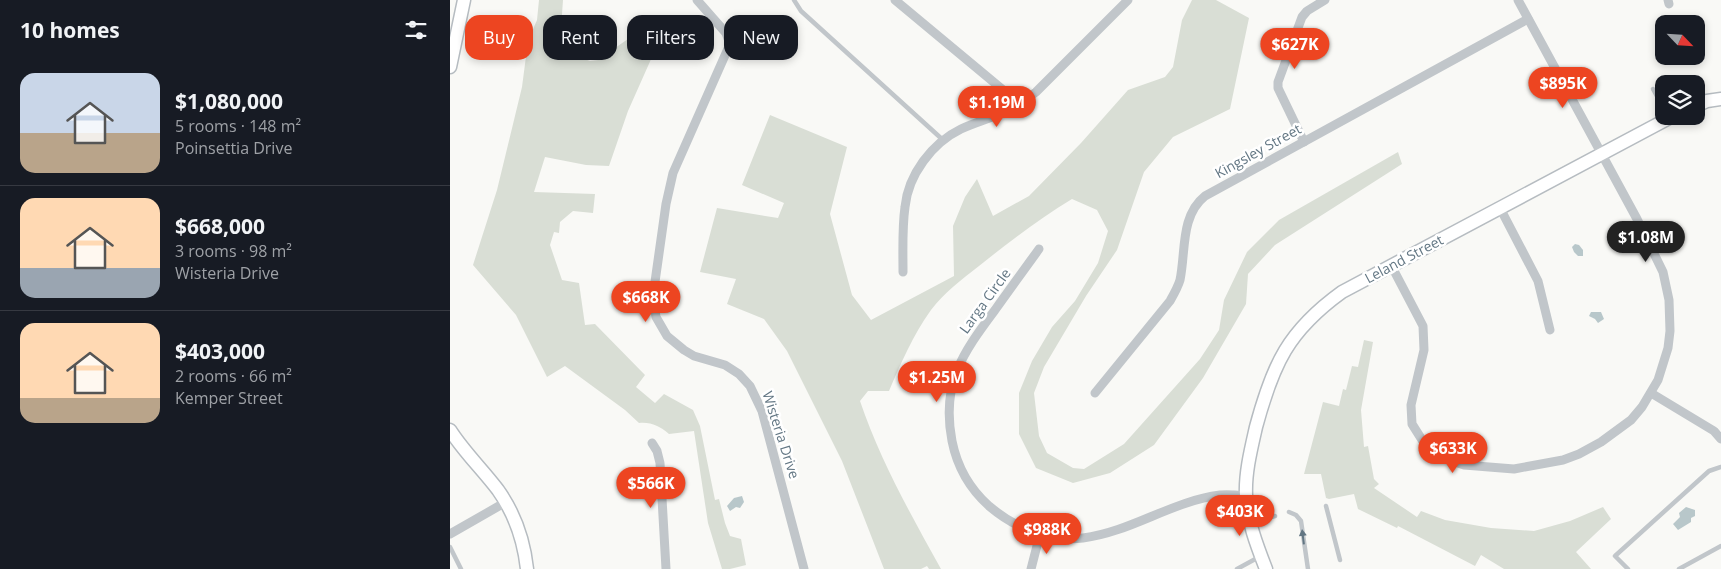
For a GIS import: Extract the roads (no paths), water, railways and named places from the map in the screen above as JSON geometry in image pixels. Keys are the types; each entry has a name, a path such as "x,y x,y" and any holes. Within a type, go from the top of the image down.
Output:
{"street":[{"path":"450,67 464,0"},
{"name":"Wisteria Drive","path":"697,0 726,33 730,44 673,173 666,204 653,296 656,317 667,336 689,353 725,365 739,374 755,393 762,411 804,569"},
{"path":"895,0 1020,104"},
{"path":"903,272 905,207 908,193 922,162 943,140 962,128 1000,114 1020,104 1036,92 1128,0"},
{"path":"1304,142 1280,95 1278,82 1302,17 1307,11 1325,0"},
{"path":"1390,265 1423,326 1424,350 1411,405 1412,424 1424,443 1449,460 1464,465 1514,469 1564,460 1579,454 1601,442 1631,420 1651,393 1661,373 1668,348 1669,300 1663,272 1651,245 1518,0"},
{"name":"Kingsley Street","path":"1096,393 1170,301 1176,290 1180,280 1187,226 1194,207 1199,201 1528,19"},
{"path":"1705,103 1721,99"},
{"name":"Leland Street","path":"1266,569 1260,556 1246,496 1252,444 1269,384 1283,353 1295,335 1319,308 1342,292 1602,154 1655,123"},
{"path":"1500,208 1538,281 1550,330"},
{"name":"Larga Circle","path":"1039,249 966,350 952,384 949,416 955,453 971,486 981,498 1000,514 1021,527 1040,534 1066,538 1083,538 1111,532 1201,499 1221,495 1246,496"},
{"path":"1651,393 1714,431 1721,439"},
{"path":"450,430 506,502 520,533 527,569"},
{"path":"652,444 659,456 660,463 666,569"},
{"path":"450,534 506,502"},
{"path":"1031,569 1040,534"}],"lane":[{"path":"794,0 801,11 943,140"},
{"path":"1628,569 1615,556 1709,471 1721,467"},
{"path":"1326,506 1340,560"},
{"path":"1289,512 1296,515 1301,521 1308,569"},
{"path":"1251,523 1275,516"},
{"path":"1680,569 1721,546"},
{"path":"450,547 461,569"},
{"path":"1237,569 1260,556"}]}
